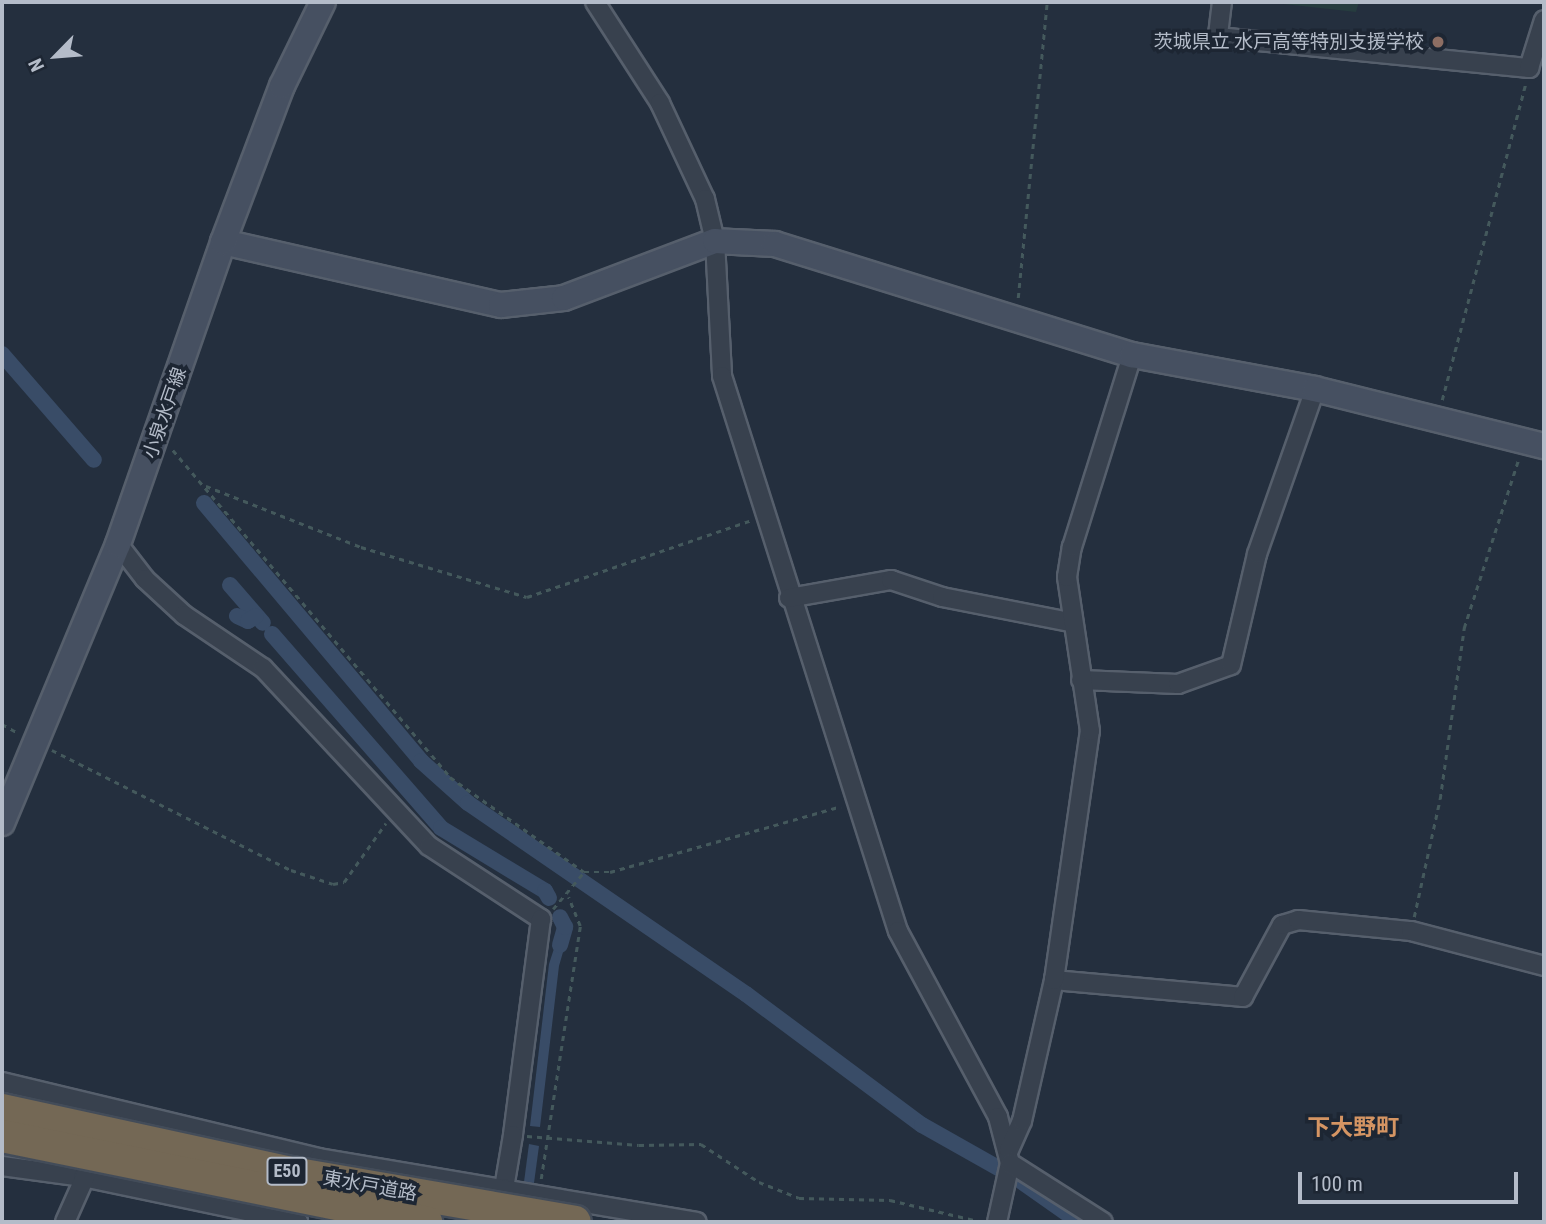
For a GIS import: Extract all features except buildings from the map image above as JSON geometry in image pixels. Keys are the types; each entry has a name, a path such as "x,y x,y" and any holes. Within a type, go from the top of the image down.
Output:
{"highway":[{"name":"東水戸道路","path":"2,1110 292,1172 575,1222"},
{"name":"東水戸道路","path":"2,1136 426,1222"}],"street":[{"name":"小泉水戸線","path":"2,823 38,743 118,544 159,434 223,242 282,86 323,2"},
{"path":"594,2 660,103 705,199 715,241 722,376 789,598 898,931 998,1117 1008,1166 1103,1222"},
{"path":"1222,2 1218,37 1529,68 1544,20"},
{"path":"223,242 501,305 564,298 715,241 775,244 1132,355 1315,389 1534,444"},
{"path":"997,1222 1008,1166 1022,1121 1054,980 1090,731 1070,622 1067,577 1072,547 1132,355"},
{"path":"1081,680 1178,684 1231,665 1257,554 1315,389"},
{"path":"118,544 145,579 184,615 263,668 394,812 429,846 541,919 504,1188 487,1222"},
{"path":"789,598 891,580 942,597 1070,622"},
{"path":"1054,980 1243,997 1282,925 1298,920 1411,931 1544,966"},
{"path":"2,1083 320,1158 697,1222"},
{"path":"65,1222 83,1177 122,1113"},
{"path":"2,1166 83,1177 298,1222"}],"path":[{"path":"1016,319 1047,2"},
{"path":"1437,419 1529,68"},
{"path":"159,434 450,777 584,872 610,872 855,802"},
{"path":"1411,931 1440,799 1464,628 1534,444"},
{"path":"203,484 361,547 527,597 763,516"},
{"path":"38,743 291,870 333,884 344,882 394,812"},
{"path":"541,919 568,897 584,872"},
{"path":"539,1194 580,926 568,897"},
{"path":"513,1135 639,1145 701,1144 759,1182 799,1198 890,1200 983,1222"}],"green space":[{"path":"1266,2 1359,2 1356,12"}],"water":[{"path":"561,927 570,928 559,966 540,1127 530,1126 549,964"},
{"path":"529,1144 539,1146 534,1183 524,1182"}],"waterway":[{"path":"2,354 94,460"},
{"path":"204,503 421,761 468,803 746,994 922,1125 1018,1179 1079,1222"},
{"path":"230,585 263,623"},
{"path":"237,616 248,621 256,616"},
{"path":"272,634 441,828 545,891 549,898"},
{"path":"560,917 565,927 560,945"}],"place":[{"name":"茨城県立 水戸高等特別支援学校","path":"1438,42"}],"district":[{"name":"下大野町","path":"1353,1128"}]}
